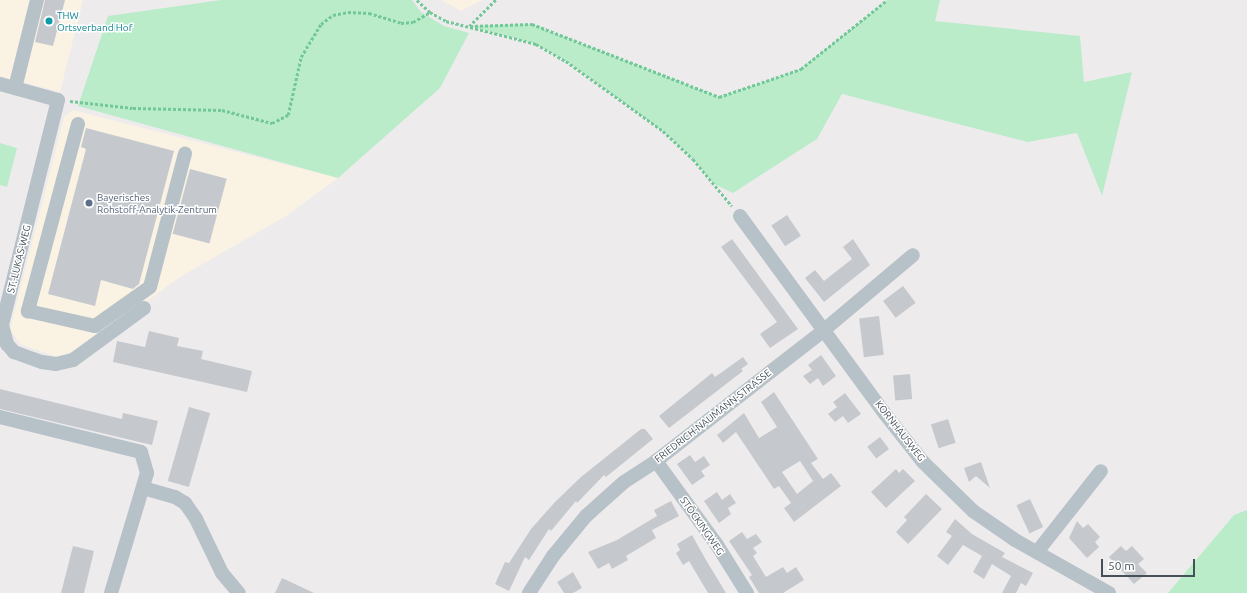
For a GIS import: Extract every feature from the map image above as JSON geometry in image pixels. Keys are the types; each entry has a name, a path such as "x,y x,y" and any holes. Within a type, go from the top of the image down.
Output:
{"street":[{"path":"15,88 37,0"},
{"path":"0,84 58,100"},
{"name":"ST.-LUKAS-WEG","path":"58,100 18,266 2,325 3,334 7,344 14,352 42,362 56,364 73,360 144,308"},
{"path":"78,124 28,311 95,326 150,287 185,154"},
{"name":"KORNHAUSWEG","path":"740,216 885,414 923,462 973,511 1037,552 1109,593"},
{"name":"FRIEDRICH-NAUMANN-STRASSE","path":"529,593 553,556 586,516 624,482 656,461 824,330 913,255"},
{"path":"18,266 38,272"},
{"path":"0,417 141,452 147,473 111,593"},
{"name":"STÖCKINGWEG","path":"656,461 717,545 747,593"},
{"path":"1037,552 1101,471"},
{"path":"143,488 175,497 185,503 196,519 222,573 239,593"}],"path":[{"path":"417,0 430,12 446,21 536,44 566,61 668,136 693,159 740,216"},
{"path":"470,26 496,0"},
{"path":"470,26 532,24 719,97 801,69 887,0"},
{"path":"58,100 133,108 222,110 272,123 288,115 301,57 321,24 333,15 348,12 369,13 401,23 413,22 430,12"}],"shaded area":[{"path":"0,0 83,0 60,92 0,76"},
{"path":"441,0 482,0 461,11"},
{"name":"Bayerisches Rohstoff-Analytik-Zentrum","path":"73,110 338,178 286,216 180,277 83,348 57,357 20,344 10,329 64,117"}],"green space":[{"path":"221,0 412,0 421,12 444,26 469,33 440,88 338,178 78,106 108,16"},
{"path":"887,0 940,0 935,21 1080,36 1084,82 1132,72 1102,196 1077,133 1028,142 842,94 817,139 733,193 714,184 693,159 663,131 566,61 536,44 470,26 532,24 719,97 801,69"},
{"path":"0,143 17,148 7,187 0,185"},
{"path":"1247,510 1247,593 1168,593 1234,515"}],"building":[{"name":"THW Ortsverband Hof","path":"45,0 65,0 53,46 35,42"},
{"path":"86,128 174,151 139,284 133,289 101,280 95,306 48,294 86,149 81,147"},
{"path":"190,169 227,179 209,244 173,234"},
{"path":"787,215 801,236 785,246 771,226"},
{"path":"732,239 798,329 770,348 760,334 777,322 721,247"},
{"path":"853,239 870,265 824,302 805,278 815,270 824,281 852,259 843,247"},
{"path":"903,286 916,303 896,318 883,301"},
{"path":"879,316 884,355 864,357 859,318"},
{"path":"149,331 179,338 177,346 203,351 201,359 252,371 247,392 113,362 117,341 145,347"},
{"path":"821,355 836,376 823,386 818,378 810,384 803,376 812,370 808,365"},
{"path":"743,357 748,364 741,369 743,371 669,428 659,416 712,373 715,377"},
{"path":"910,374 912,399 895,400 893,375"},
{"path":"0,389 122,419 123,413 158,421 152,445 0,409"},
{"path":"774,392 818,459 811,463 823,479 831,473 841,486 794,522 784,508 791,503 779,486 774,489 736,432 723,443 717,435 744,413 759,438 777,427 761,402","holes":["800,461 813,481 797,494 782,472"]},
{"path":"845,393 861,414 848,423 843,416 835,422 828,414 837,407 833,402"},
{"path":"189,407 210,413 189,487 168,481"},
{"path":"948,419 956,443 939,448 931,425"},
{"path":"641,429 645,429 653,439 606,477 604,475 577,503 576,501 551,531 549,529 529,560 525,557 509,591 495,584 505,562 509,563 531,529 555,502 581,477"},
{"path":"880,437 889,449 876,459 867,447"},
{"path":"690,455 695,462 704,456 710,465 701,471 705,476 692,485 677,464"},
{"path":"981,462 990,488 976,476 969,482 964,468"},
{"path":"896,469 899,473 903,469 915,481 886,508 871,492"},
{"path":"717,492 722,500 730,494 736,503 728,508 731,514 719,523 704,501"},
{"path":"926,494 942,509 908,544 896,532 907,520 904,517"},
{"path":"1030,499 1043,527 1030,533 1016,505"},
{"path":"671,501 679,516 652,530 656,538 626,556 628,560 612,569 609,563 598,569 588,552 617,540 657,516 654,510"},
{"path":"955,519 972,534 1005,553 1002,557 1033,573 1026,586 1021,583 1016,593 1002,593 1011,576 992,564 984,579 973,572 982,556 963,545 948,565 937,556 952,536 946,532"},
{"path":"1077,521 1083,528 1088,524 1100,537 1095,542 1099,547 1087,558 1069,538"},
{"path":"742,532 747,539 756,534 762,542 753,548 757,553 753,556 766,577 783,567 787,573 796,567 804,580 783,593 759,593 749,577 752,575 729,541"},
{"path":"692,535 726,593 708,593 689,561 683,565 676,553 680,550 677,544"},
{"path":"73,546 94,551 84,593 61,593"},
{"path":"1121,546 1126,551 1132,546 1144,559 1138,564 1147,573 1134,584 1109,557"},
{"path":"573,572 582,588 573,593 564,593 557,582"},
{"path":"282,578 314,593 275,593"}],"place":[{"name":"THW Ortsverband Hof","path":"49,21"},
{"name":"Bayerisches Rohstoff-Analytik-Zentrum","path":"89,203"}]}
